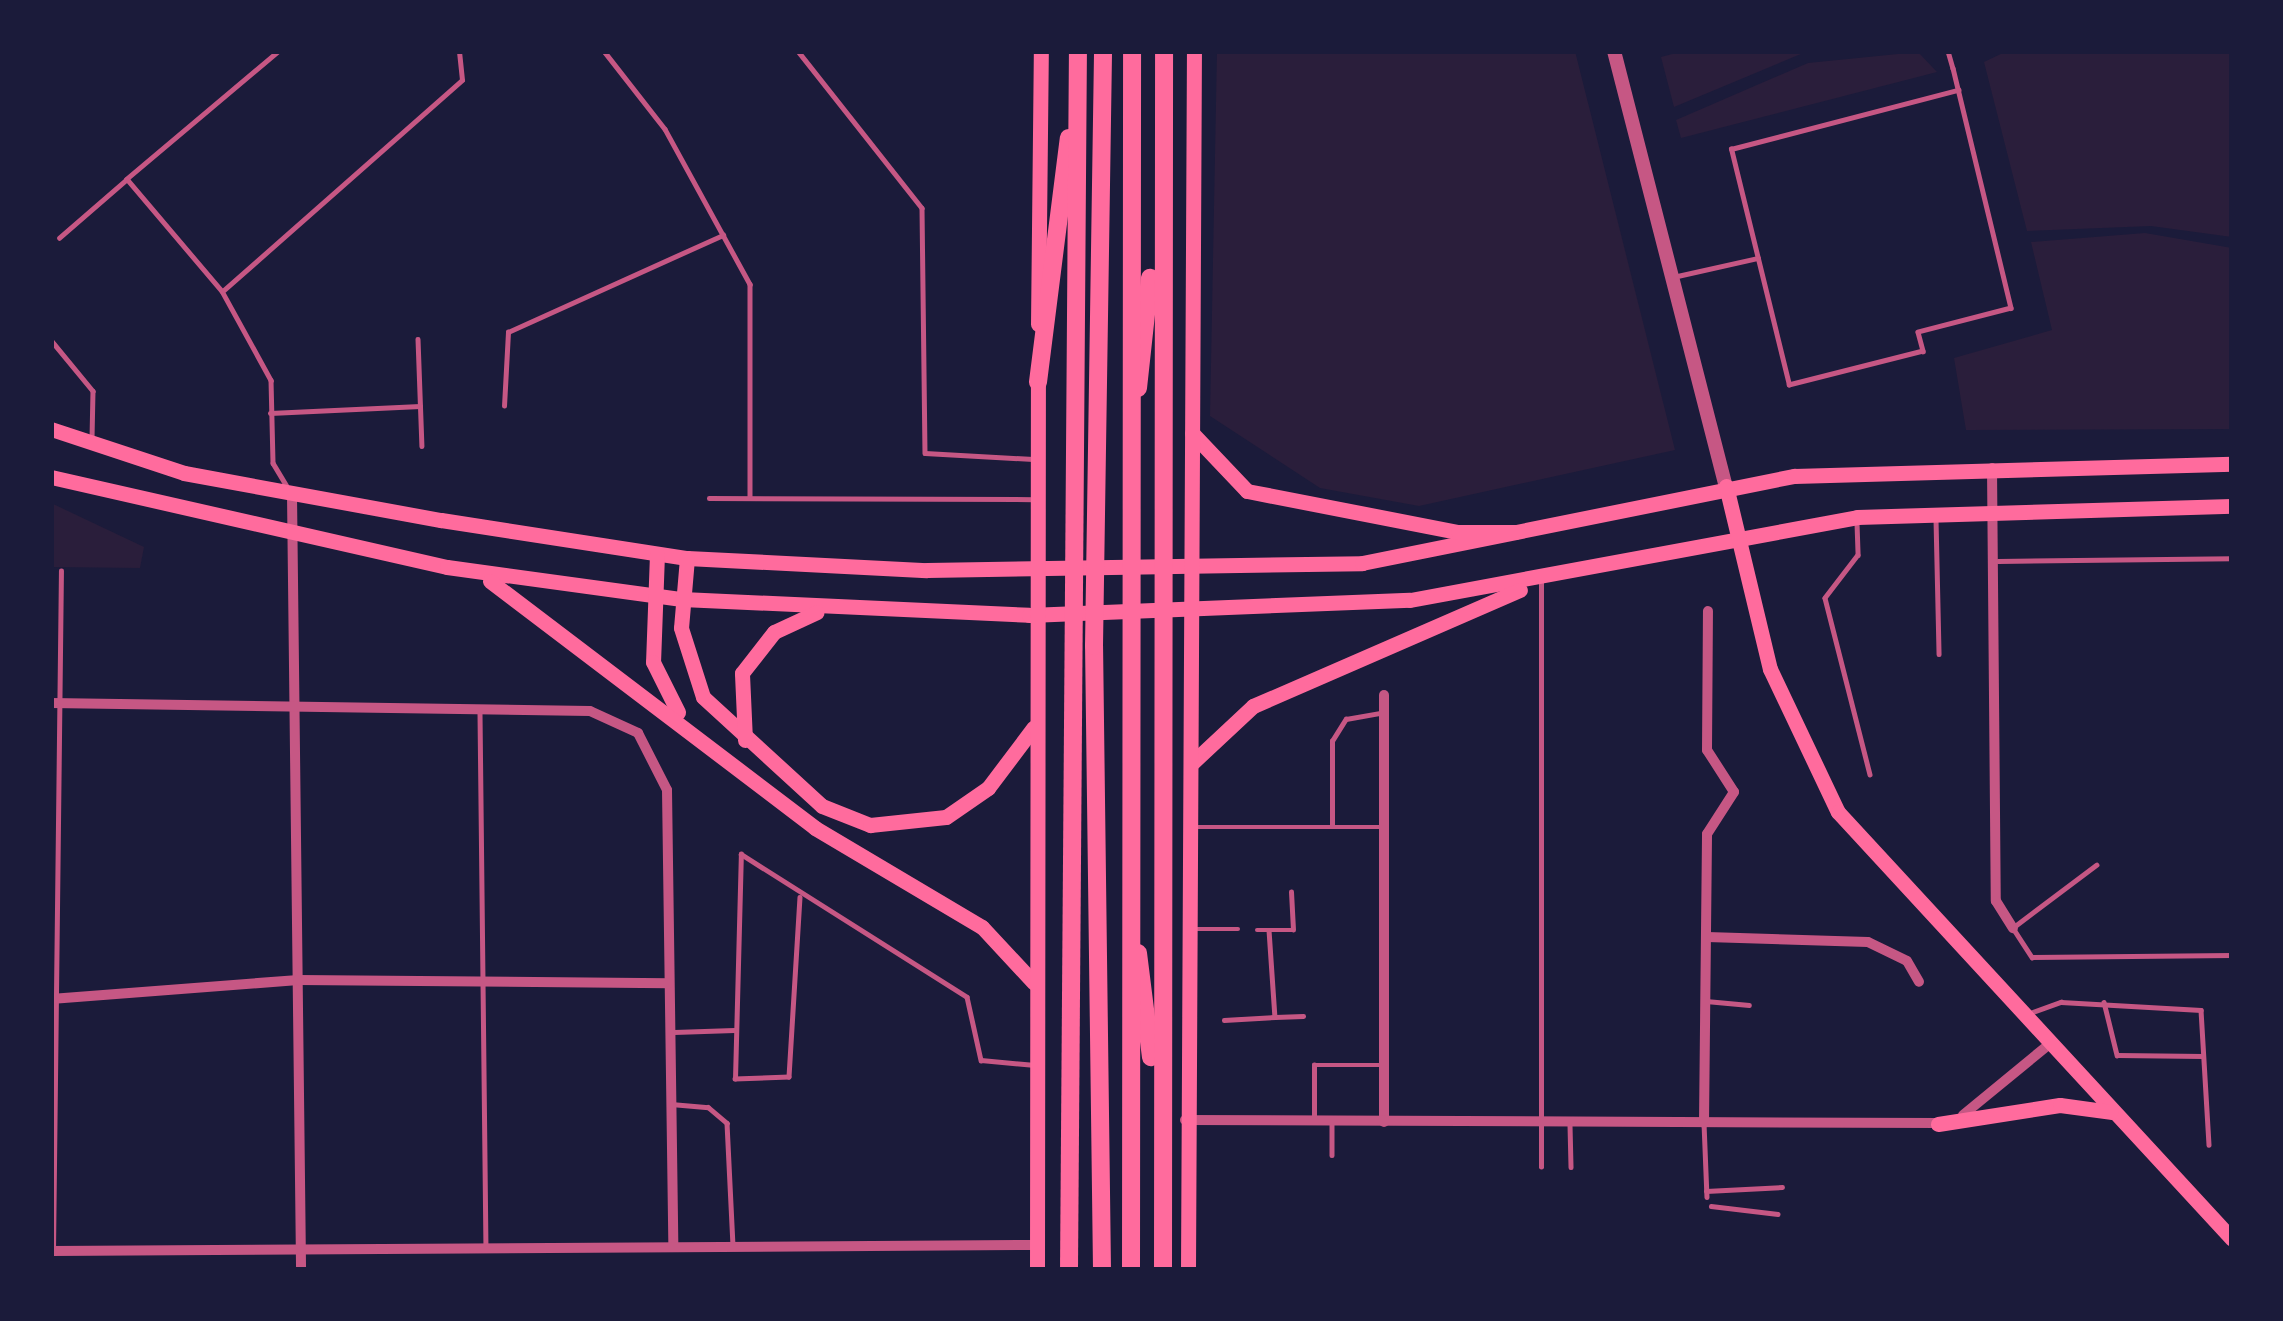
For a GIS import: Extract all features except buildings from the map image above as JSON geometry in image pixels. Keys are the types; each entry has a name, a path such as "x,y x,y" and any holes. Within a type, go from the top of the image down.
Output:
{"highway":[{"path":"1038,382 1082,51"},
{"path":"1070,1270 1082,51"},
{"path":"1102,1270 1094,537 1103,51"},
{"path":"1130,1270 1124,652 1132,51"},
{"path":"1127,482 1168,51"},
{"path":"1162,1270 1168,51"},
{"path":"1128,881 1175,1270"}],"main road":[{"path":"1037,1270 1033,650 1041,51"},
{"path":"1188,1270 1185,1120 1194,51"},
{"path":"51,429 292,496 687,558 1248,569 1362,563 1590,523 1726,487 1993,468 2232,464"},
{"path":"1192,433 1247,491 1458,532 1590,523"},
{"path":"51,476 293,538 447,567 651,596 823,610 1253,611 1535,583 1737,531 1857,517 2232,506"},
{"path":"1726,487 1770,669 1820,782 1861,845 2232,1239"},
{"path":"657,554 651,596 653,662 684,722"},
{"path":"687,558 682,599 686,661 745,743 822,806 899,827 946,817 988,788 1035,725"},
{"path":"447,567 506,586 815,828 982,927 1034,982"},
{"path":"1189,766 1253,706 1535,583"},
{"path":"745,743 742,674 774,632 823,610"},
{"path":"1938,1124 2060,1105 2111,1112"}],"street":[{"path":"1614,51 1726,487"},
{"path":"1993,468 1996,901 2013,928"},
{"path":"292,496 300,711 301,1270"},
{"path":"1704,1123 1707,834 1734,792 1707,750 1708,611"},
{"path":"1384,694 1384,1122"},
{"path":"52,703 300,711 590,711 638,733 668,790 673,1247"},
{"path":"1707,937 1868,941 1907,961 1919,982"},
{"path":"51,999 298,980 669,983"},
{"path":"1185,1120 1938,1124 1994,1099 2047,1046"},
{"path":"52,1250 1037,1245"}],"lane":[{"path":"59,238 279,51"},
{"path":"604,51 664,129 750,284 750,498"},
{"path":"1948,51 1958,90 2011,308 1918,332 1923,351 1789,385 1731,148 1958,90"},
{"path":"223,290 462,80 456,52"},
{"path":"802,52 913,182 922,208 925,453 1035,459"},
{"path":"128,179 223,290 271,380 273,463 292,496"},
{"path":"504,406 508,332 723,235"},
{"path":"1673,277 1758,258"},
{"path":"418,339 422,446"},
{"path":"51,340 92,391 92,444"},
{"path":"271,412 420,406"},
{"path":"709,497 1035,499"},
{"path":"1936,514 1939,654"},
{"path":"1857,517 1858,555 1825,598 1870,774"},
{"path":"1993,561 2232,558"},
{"path":"52,1250 52,703 61,571"},
{"path":"1535,583 1541,1167"},
{"path":"480,710 486,1247"},
{"path":"1332,827 1331,741 1346,719 1384,712"},
{"path":"1189,827 1384,827"},
{"path":"800,897 789,1077 735,1079 741,854 800,897 967,997 981,1060 1035,1065"},
{"path":"2097,865 2013,928 2032,957 2232,955"},
{"path":"1257,930 1293,930 1292,892"},
{"path":"1188,929 1238,929"},
{"path":"1269,930 1275,1018"},
{"path":"1706,1001 1749,1005"},
{"path":"2019,1017 2104,1002 2191,1004 2204,1057 2209,1145"},
{"path":"2104,1002 2117,1054 2204,1057"},
{"path":"1224,1020 1303,1016"},
{"path":"670,1032 734,1030"},
{"path":"1314,1121 1314,1065 1384,1064"},
{"path":"671,1104 708,1107 727,1123 733,1246"},
{"path":"1332,1121 1332,1155"},
{"path":"1570,1122 1571,1167"},
{"path":"1704,1123 1707,1194 1782,1187"},
{"path":"1711,1206 1778,1214"}],"shaded area":[{"path":"1217,51 1575,51 1675,450 1419,506 1320,488 1210,416"},
{"path":"1684,51 1808,51 1674,107 1661,57"},
{"path":"2007,51 2232,51 2232,237 2151,226 2027,231 1984,62"},
{"path":"1918,52 1937,72 1681,138 1676,120 1808,63"},
{"path":"2145,233 2232,248 2232,429 1966,430 1954,358 2052,330 2031,242"},
{"path":"51,503 144,547 140,568 51,567"}]}
